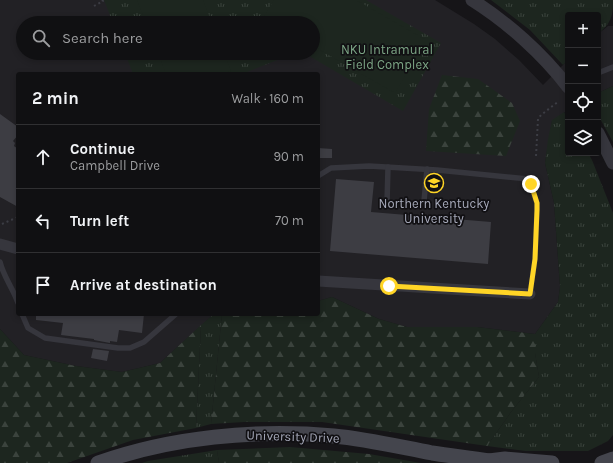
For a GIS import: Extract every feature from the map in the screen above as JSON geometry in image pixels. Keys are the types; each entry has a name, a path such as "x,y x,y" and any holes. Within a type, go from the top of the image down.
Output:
{"main road":[{"name":"University Drive","path":"98,463 165,445 207,438 242,435 290,434 348,438 491,462 505,459 552,463"}],"street":[{"path":"472,0 493,14 520,36 558,74 566,84"},
{"path":"601,139 613,163"},
{"path":"0,244 16,248"},
{"path":"320,281 530,294"}],"lane":[{"path":"601,72 613,67"},
{"path":"320,175 331,168 336,167 369,166 427,169 528,179 537,203 535,259 530,294"},
{"path":"386,203 388,167"},
{"path":"424,202 427,169"},
{"path":"0,262 4,276 16,297"},
{"path":"23,316 28,328 45,338 118,348 130,348 144,342 174,316"}],"path":[{"path":"94,6 103,1 102,0"},
{"path":"536,156 538,120 541,115 559,101"},
{"path":"2,224 16,217"}],"shaded area":[{"name":"Northern Kentucky University","path":"0,0 435,0 495,39 519,60 543,85 565,63 565,112 552,121 545,163 554,203 560,287 558,302 535,334 477,327 407,327 379,319 332,297 320,300 320,72 16,72 16,316 212,316 160,363 122,372 76,366 24,355 0,329"},
{"path":"608,26 613,26 613,86 601,92 601,48 601,32"}],"green space":[{"name":"NKU Intramural Field Complex","path":"104,0 366,0 441,43 403,111 316,60 320,60 320,16 110,16"},
{"path":"137,0 203,0 209,16 143,16"},
{"path":"274,0 356,0 426,40 395,93 320,50 320,16 264,16"},
{"path":"491,0 613,0 612,15 606,26 601,31 601,12 565,12 565,63 563,65 530,30"},
{"path":"128,60 277,60 247,72 132,72"},
{"path":"161,60 227,60 231,71 228,72 165,72"},
{"path":"442,75 478,79 512,103 520,121 506,156 426,151 429,109"},
{"path":"613,86 613,142 601,120 601,92"},
{"path":"564,112 565,156 590,156 613,213 613,435 608,441 588,451 526,451 487,446 511,412 539,377 535,353 535,334 558,302 560,287 554,203 545,163 552,120"},
{"path":"332,297 379,319 407,327 477,327 535,334 535,353 539,377 511,412 487,446 322,422 244,422 211,424 222,316 320,316 320,300"},
{"path":"212,316 222,316 211,424 196,428 201,325"},
{"path":"201,325 196,428 133,440 67,463 0,463 0,329 24,355 76,366 122,372 160,363"},
{"path":"290,447 369,454 421,463 219,463 217,450"},
{"path":"217,450 219,463 142,463 148,461"}],"building":[{"path":"0,114 16,126 16,137 13,141 16,148 16,206 0,197"},
{"path":"320,148 332,149 332,158 320,158"},
{"path":"336,179 374,182 371,212 491,222 488,264 330,251"},
{"path":"36,316 144,316 142,333 119,330 117,342 110,341 110,343 94,339 61,335 63,323 36,320"},
{"path":"93,349 109,351 107,361 91,358"}],"place":[{"name":"Northern Kentucky University","path":"434,183"}],"route":[{"path":"389,286 530,294 535,259 537,210 537,203 531,184"}]}
